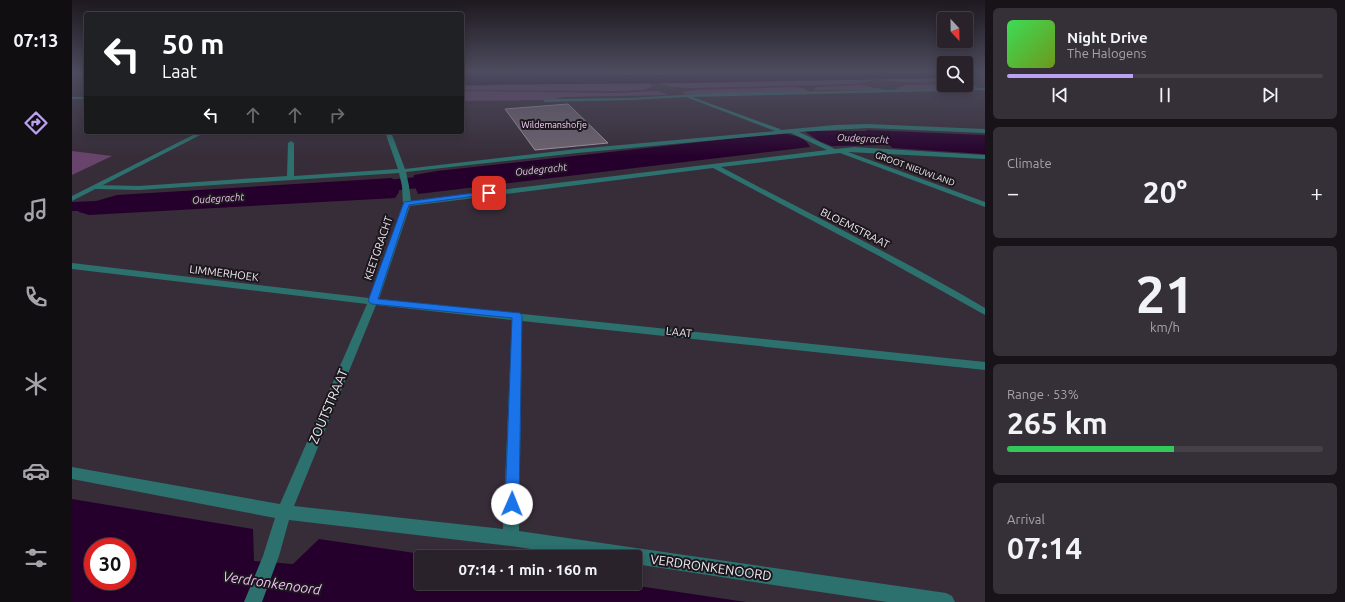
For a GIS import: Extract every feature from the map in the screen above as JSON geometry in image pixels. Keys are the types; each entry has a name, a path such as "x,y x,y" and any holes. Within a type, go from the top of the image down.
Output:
{"street":[{"path":"546,101 584,100"},
{"path":"695,100 781,131"},
{"path":"97,187 140,188 401,173 537,155 791,130 868,126 985,131"},
{"name":"GROOT NIEUWLAND","path":"791,130 823,146 985,205"},
{"path":"74,198 199,134"},
{"path":"389,134 401,173 407,200 836,151 873,150 985,157"},
{"path":"290,179 291,143"},
{"name":"BLOEMSTRAAT","path":"714,166 802,213 886,255 943,286 985,312"},
{"name":"KEETGRACHT","path":"372,301 407,200"},
{"name":"LIMMERHOEK","path":"72,266 372,301"},
{"name":"LAAT","path":"372,301 790,343 985,366"},
{"name":"ZOUTSTRAAT","path":"253,602 271,556 284,512 372,301"},
{"path":"511,538 517,316"},
{"name":"VERDRONKENOORD","path":"72,473 284,512 511,538 946,602"}],"shaded area":[{"path":"464,100 540,100 464,101"},
{"path":"72,151 112,156 72,175"}],"water":[{"path":"866,130 985,135 985,154 893,148 889,145 832,146 819,141 804,131 867,131"},
{"path":"781,133 802,138 810,147 418,194 413,182 414,175 437,171"},
{"path":"392,178 397,184 399,192 395,198 89,215 78,211 72,211 72,202 96,201 117,195"},
{"name":"Verdronkenoord","path":"72,499 253,529 254,561 293,564 319,539 414,553 414,590 642,590 642,587 746,602 72,602"}],"building":[{"path":"568,104 608,143 535,150 505,109"}],"waterway":[{"name":"Oudegracht","path":"359,189 454,179"}],"route":[{"path":"489,193 407,204 372,301 517,316 512,504"}],"park label":[{"name":"Wildemanshofje","path":"554,125"}]}
